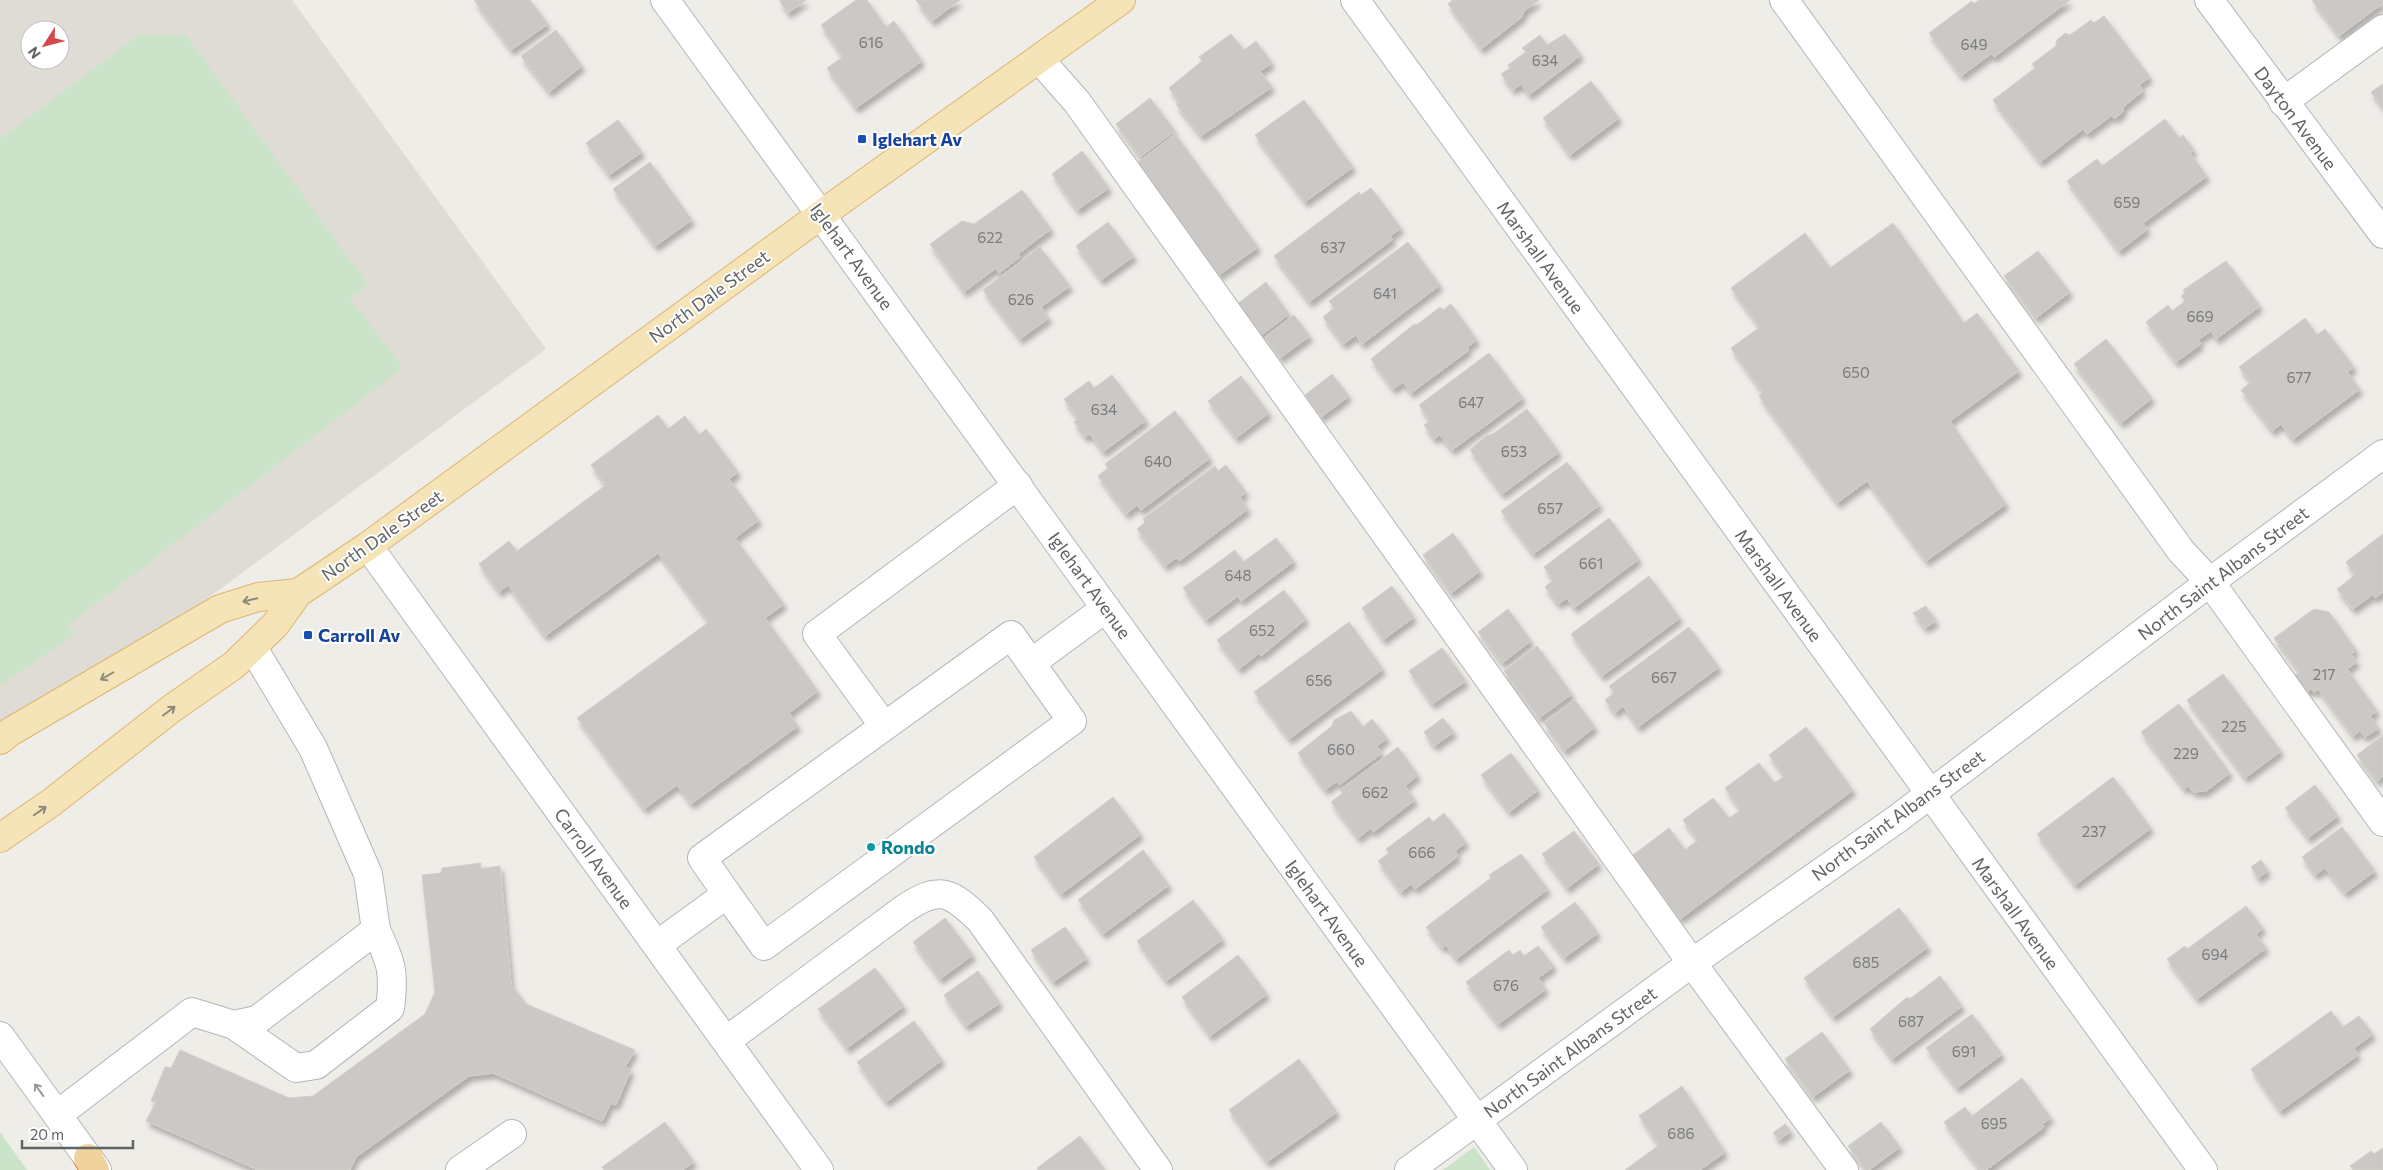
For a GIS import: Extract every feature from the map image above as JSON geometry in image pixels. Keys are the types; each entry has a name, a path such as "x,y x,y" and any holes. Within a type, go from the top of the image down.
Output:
{"main road":[{"name":"North Dale Street","path":"0,838 52,802 171,709 222,674 254,648 276,625 298,593 368,546 822,214 1040,60 1120,0"},
{"name":"North Dale Street","path":"0,740 10,732 220,609 258,597 298,593"}],"street":[{"name":"Iglehart Avenue","path":"665,0 1018,484 1513,1170"},
{"name":"Marshall Avenue","path":"1355,0 2203,1170"},
{"path":"1784,0 2181,551 2210,582 2383,822"},
{"name":"Dayton Avenue","path":"2209,0 2383,234"},
{"path":"2283,102 2383,29"},
{"path":"1040,60 1083,110 1692,963 1844,1170"},
{"name":"North Saint Albans Street","path":"1409,1170 1692,963 1931,794 2210,582 2383,454"},
{"path":"884,726 817,634 1018,484"},
{"name":"Carroll Avenue","path":"368,546 819,1170"},
{"path":"1031,663 1106,608"},
{"path":"1011,634 1072,720 764,946 702,858 884,726 1011,634"},
{"path":"57,1115 192,1012 234,1025 296,1068 316,1065 390,1008 393,987 390,960 376,930 368,874 313,748 254,648"},
{"path":"657,946 727,894"},
{"path":"726,1041 904,909 933,894 947,895 960,900 980,920 1158,1170"},
{"path":"234,1025 257,1020 376,930"},
{"path":"0,1036 93,1166"},
{"path":"460,1170 512,1134"}],"shaded area":[{"path":"0,0 292,0 546,349 0,751"}],"green space":[{"path":"140,34 186,35 368,285 350,298 403,368 68,625 75,634 0,686 0,139"},
{"path":"0,1132 27,1170 0,1170"},
{"path":"1474,1147 1490,1170 1443,1170"}],"building":[{"path":"474,0 530,0 548,24 511,50"},
{"path":"779,0 806,0 788,13"},
{"path":"856,0 867,0 886,27 894,21 922,61 856,108 827,68 843,57 821,25"},
{"path":"916,0 960,0 932,21"},
{"path":"1453,0 1539,0 1524,11 1522,17 1481,49 1448,4"},
{"path":"1979,0 2070,0 1994,57 1991,54 1961,76 1929,33 1972,1 1974,4"},
{"path":"2312,0 2383,0 2383,3 2339,36"},
{"path":"2104,16 2150,77 2139,85 2143,91 2123,107 2123,112 2115,118 2111,116 2087,134 2083,129 2040,162 1993,100 2035,68 2032,64 2056,46 2057,40 2065,33 2070,35 2091,20 2094,23"},
{"path":"556,30 582,66 549,92 521,56"},
{"path":"1231,34 1244,50 1256,41 1272,63 1260,71 1272,87 1201,136 1176,104 1180,102 1169,88 1202,61 1199,57"},
{"path":"1565,34 1581,55 1529,95 1521,84 1513,90 1501,74 1510,68 1508,65 1526,52 1522,48 1540,35 1547,45"},
{"path":"1591,81 1619,118 1570,155 1543,118"},
{"path":"2383,84 2383,108 2371,92"},
{"path":"1150,98 1175,131 1140,157 1116,124"},
{"path":"1304,100 1353,167 1305,202 1255,135"},
{"path":"2165,119 2179,138 2183,135 2194,150 2190,153 2207,176 2143,223 2148,229 2119,251 2067,181 2097,159 2102,166"},
{"path":"618,120 642,152 609,175 586,143"},
{"path":"1175,134 1258,247 1219,275 1137,163"},
{"path":"1082,151 1109,188 1077,210 1052,174"},
{"path":"650,162 692,220 655,246 613,189"},
{"path":"1371,188 1401,228 1390,236 1393,239 1309,302 1274,256 1359,192 1361,195"},
{"path":"1022,190 1051,229 1018,254 1020,257 999,273 996,268 964,292 930,244 962,221 974,224"},
{"path":"1108,222 1134,256 1101,280 1076,246"},
{"path":"1893,223 1964,323 1977,313 2019,371 1950,421 2006,504 1926,561 1867,481 1837,503 1759,396 1763,393 1731,348 1760,327 1731,288 1805,233 1830,268"},
{"path":"1408,242 1440,285 1362,344 1356,335 1343,344 1323,317 1334,308 1329,301"},
{"path":"1040,247 1070,286 1041,307 1049,318 1020,339 983,290"},
{"path":"2038,251 2070,292 2036,318 2004,276"},
{"path":"2226,261 2260,306 2216,339 2211,331 2198,340 2201,344 2176,362 2146,322 2168,305 2172,311 2185,301 2181,296 2185,293 2183,290"},
{"path":"1266,282 1289,314 1259,337 1236,305"},
{"path":"1451,304 1477,340 1467,347 1469,350 1411,393 1403,382 1393,389 1371,359 1413,325 1418,324 1440,307 1443,310"},
{"path":"1294,315 1310,336 1280,358 1265,337"},
{"path":"2305,318 2317,335 2325,329 2354,367 2347,372 2360,389 2293,439 2281,424 2272,431 2241,390 2251,382 2239,367"},
{"path":"2106,339 2152,398 2121,423 2074,364"},
{"path":"1489,353 1523,398 1452,450 1440,435 1434,439 1424,425 1430,421 1419,405"},
{"path":"1332,374 1349,396 1321,417 1305,395"},
{"path":"1112,375 1146,420 1103,452 1090,434 1085,437 1074,422 1078,419 1064,399 1089,381 1094,388"},
{"path":"1241,376 1269,413 1236,438 1208,401"},
{"path":"1527,409 1559,452 1502,494 1470,450 1486,436 1493,434"},
{"path":"1175,411 1210,458 1141,510 1137,505 1126,514 1098,476 1108,468 1105,464"},
{"path":"658,415 668,429 685,416 699,435 706,429 738,472 729,479 759,520 735,538 784,604 765,618 818,691 789,713 798,726 691,804 677,785 644,809 577,718 709,622 658,553 545,636 508,585 499,592 479,564 509,541 517,551 606,485 591,465"},
{"path":"1567,462 1600,505 1533,554 1501,511"},
{"path":"1226,465 1246,492 1240,497 1248,509 1179,561 1176,558 1165,566 1137,529 1145,522 1143,519 1215,466 1218,471"},
{"path":"1609,518 1639,559 1574,608 1567,598 1558,604 1545,587 1553,580 1544,567"},
{"path":"1453,533 1480,571 1451,593 1423,555"},
{"path":"2383,534 2383,592 2375,598 2372,595 2353,609 2337,589 2355,575 2346,562"},
{"path":"1276,538 1294,561 1241,601 1238,596 1206,620 1183,588 1235,550 1243,562"},
{"path":"1649,576 1680,618 1602,676 1571,634"},
{"path":"1392,586 1414,617 1383,640 1362,608"},
{"path":"1284,590 1306,619 1261,656 1259,653 1239,669 1217,640"},
{"path":"1926,606 1936,621 1925,628 1913,613"},
{"path":"1508,609 1531,641 1502,663 1478,632"},
{"path":"2314,609 2329,612 2356,650 2351,654 2357,662 2347,669 2377,711 2370,716 2379,728 2365,737 2360,731 2353,736 2318,689 2314,692 2311,689 2307,692 2294,676 2300,672 2274,638"},
{"path":"1349,622 1383,669 1289,739 1254,692"},
{"path":"1689,627 1719,667 1638,727 1623,706 1615,713 1605,700 1614,693 1609,686"},
{"path":"1537,646 1572,694 1539,718 1504,671"},
{"path":"1442,648 1466,681 1432,704 1409,671"},
{"path":"2223,674 2281,751 2245,778 2187,700"},
{"path":"1575,700 1595,727 1564,751 1544,723"},
{"path":"2179,704 2230,773 2206,791 2193,792 2188,786 2184,789 2141,732"},
{"path":"1351,711 1363,727 1372,719 1387,738 1377,746 1382,753 1339,785 1337,781 1325,790 1298,753 1332,726 1334,720"},
{"path":"1443,718 1454,732 1434,746 1424,732"},
{"path":"1806,727 1853,790 1680,919 1633,855 1669,828 1685,850 1698,840 1683,820 1713,798 1729,818 1741,810 1725,788 1759,763 1774,783 1785,776 1769,755"},
{"path":"2383,735 2383,776 2377,781 2357,755"},
{"path":"1398,747 1418,775 1405,786 1415,800 1373,832 1371,828 1358,838 1331,802 1343,793 1340,790"},
{"path":"1511,753 1538,790 1509,812 1481,775"},
{"path":"2113,777 2151,828 2075,885 2037,834"},
{"path":"2315,785 2338,816 2308,838 2285,808"},
{"path":"1113,797 1141,834 1061,894 1034,857"},
{"path":"1444,813 1466,842 1455,851 1458,856 1415,889 1411,884 1401,892 1378,861 1389,853 1386,849 1429,817 1433,822"},
{"path":"2342,827 2375,871 2345,893 2325,868 2315,875 2302,857"},
{"path":"1574,831 1599,864 1567,888 1542,854"},
{"path":"1143,850 1169,885 1103,934 1078,900"},
{"path":"1521,854 1548,889 1456,959 1446,945 1442,948 1426,927 1491,878 1489,875"},
{"path":"2261,860 2268,871 2258,878 2251,867"},
{"path":"481,863 480,869 500,866 511,984 526,1004 635,1050 625,1067 631,1070 616,1105 611,1103 602,1121 493,1073 469,1076 356,1157 350,1170 258,1170 146,1121 156,1102 151,1101 165,1067 171,1068 180,1050 289,1098 313,1096 425,1014 435,992 422,875 441,873 442,868"},
{"path":"1193,900 1223,939 1166,981 1137,941"},
{"path":"1575,902 1598,933 1564,958 1541,927"},
{"path":"2246,906 2263,928 2256,934 2266,948 2197,999 2167,959 2185,946 2187,949"},
{"path":"1899,908 1928,947 1833,1017 1804,978"},
{"path":"945,918 973,955 940,979 913,942"},
{"path":"1065,927 1087,958 1053,982 1031,950"},
{"path":"1538,946 1554,966 1538,978 1546,989 1498,1024 1466,982 1509,950 1513,955 1520,950 1524,956"},
{"path":"1238,955 1267,994 1210,1036 1182,997"},
{"path":"875,968 904,1006 847,1048 818,1009"},
{"path":"978,971 1000,1003 966,1026 944,995"},
{"path":"1940,976 1962,1006 1892,1059 1870,1029 1906,998 1911,998"},
{"path":"2331,1011 2343,1027 2359,1016 2373,1034 2354,1048 2358,1055 2280,1111 2251,1069"},
{"path":"1972,1014 2002,1054 1957,1088 1926,1048"},
{"path":"914,1021 942,1060 886,1102 857,1062"},
{"path":"1822,1032 1850,1070 1813,1097 1785,1059"},
{"path":"1299,1059 1337,1112 1267,1162 1229,1110"},
{"path":"2022,1078 2051,1118 2042,1124 2044,1127 1986,1170 1980,1170 1944,1122 1965,1107 1972,1116"},
{"path":"1682,1086 1725,1152 1700,1170 1625,1170 1659,1145 1639,1116"},
{"path":"665,1122 694,1162 682,1170 604,1170 602,1167"},
{"path":"1881,1122 1900,1147 1869,1170 1866,1170 1848,1146"},
{"path":"1785,1124 1791,1131 1779,1140 1773,1133"},
{"path":"1080,1136 1105,1170 1038,1170 1037,1168"},
{"path":"2383,1148 2383,1170 2353,1170 2350,1166 2371,1151 2374,1154"}],"place":[{"name":"Iglehart Av","path":"862,139"},
{"name":"Carroll Av","path":"308,635"},
{"name":"Rondo","path":"871,847"}]}
